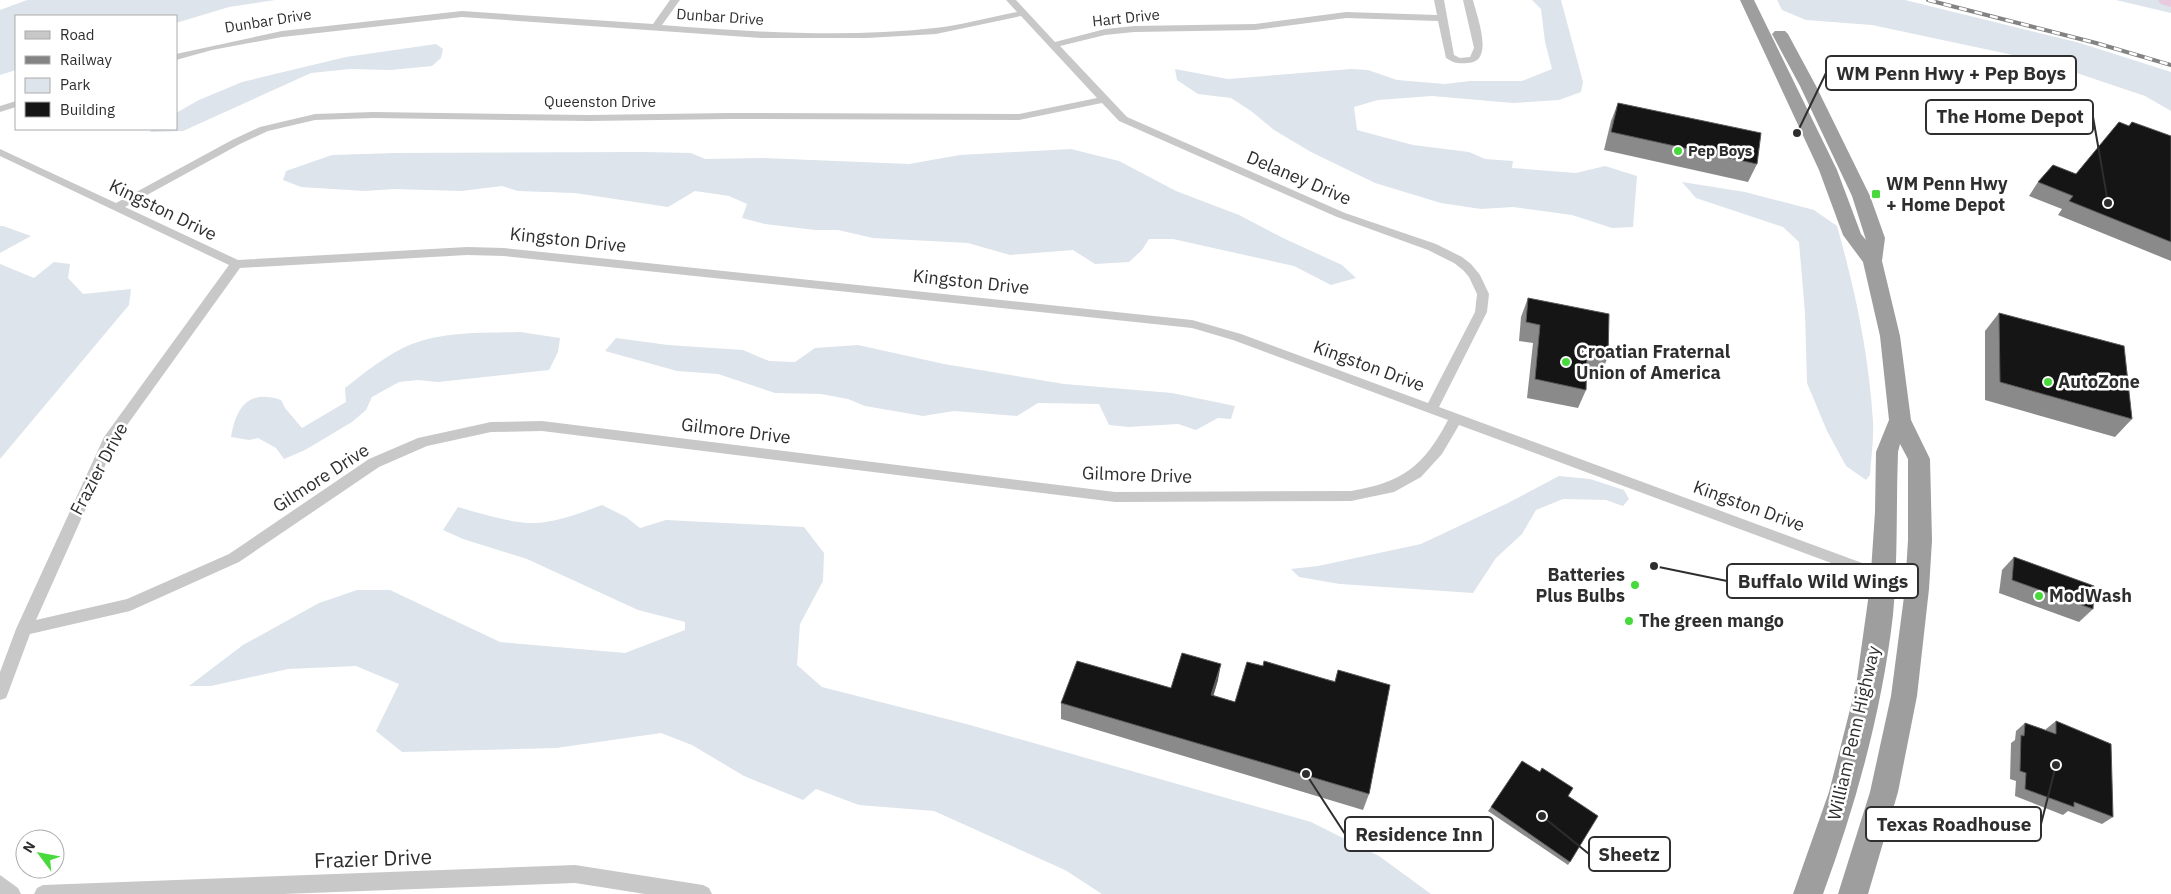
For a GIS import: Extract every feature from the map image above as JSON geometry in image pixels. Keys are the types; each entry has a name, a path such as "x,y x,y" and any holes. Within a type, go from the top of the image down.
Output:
{"highway":[{"name":"William Penn Highway","path":"1747,0 1828,170 1852,234 1872,262"},
{"name":"William Penn Highway","path":"1763,0 1808,86 1861,196 1876,238 1872,262 1891,345 1900,420 1919,459 1920,540 1917,589 1906,686 1896,742 1871,840 1853,894"},
{"name":"William Penn Highway","path":"1808,894 1832,828 1860,726 1876,647 1887,514 1887,450 1900,420"}],"street":[{"path":"656,27 676,0"},
{"name":"Delaney Drive","path":"1011,0 1123,119 1340,216 1432,247 1458,260 1467,267 1483,294 1481,312 1431,409"},
{"path":"1439,0 1449,56 1458,61 1474,60 1478,48 1468,0"},
{"name":"Dunbar Drive","path":"178,56 217,45 268,35 462,14 761,35 905,34 936,31 1023,13"},
{"name":"Hart Drive","path":"1053,46 1105,32 1134,29 1255,26 1346,15 1442,18"},
{"name":"Queenston Drive","path":"115,208 243,138 264,129 315,117 373,114 589,118 1019,116 1104,99"},
{"path":"0,109 15,104"},
{"name":"Kingston Drive","path":"0,152 236,264 466,251 504,252 1178,322 1207,328 1237,337 1917,589"},
{"name":"Frazier Drive","path":"0,693 24,630 112,437 236,264"},
{"name":"Gilmore Drive","path":"24,630 130,605 234,558 374,463 423,442 492,427 542,426 1115,497 1341,496 1371,494 1387,490 1415,475 1438,452 1456,418"},
{"name":"Frazier Drive","path":"43,894 576,874 703,894"},
{"path":"0,884 12,894"}],"green space":[{"path":"27,0 275,0 229,7 178,22 178,15 15,15 15,70 0,75 0,10"},
{"path":"1532,0 1561,0 1583,82 1581,92 1559,100 1513,103 1432,96 1378,100 1354,107 1357,130 1413,145 1469,152 1485,159 1513,161 1512,168 1576,173 1605,166 1637,176 1633,227 1612,228 1572,215 1513,207 1481,209 1441,203 1375,183 1311,152 1274,130 1251,111 1231,98 1198,94 1177,80 1175,69 1228,79 1351,69 1368,70 1397,80 1445,84 1470,81 1522,81 1552,69 1545,42 1541,9"},
{"path":"1777,0 1905,0 2080,43 2171,72 2171,111 2145,96 2041,61 1872,25 1806,20 1782,10"},
{"path":"2116,0 2158,0 2171,5 2171,13"},
{"path":"436,44 443,49 441,58 432,66 391,70 350,69 311,73 183,131 150,132 151,130 178,130 178,112 199,100 242,82 346,57"},
{"path":"1071,149 1119,161 1176,191 1239,215 1342,265 1356,278 1331,285 1294,266 1173,239 1149,239 1142,250 1129,262 1095,264 1073,250 1010,255 968,243 873,238 838,230 815,230 765,224 742,218 747,204 729,196 695,191 668,207 575,193 518,191 502,186 461,191 394,189 365,191 301,187 283,180 286,171 332,155 643,152 691,153 705,159 763,158 909,164 960,155"},
{"path":"1682,182 1745,192 1814,210 1837,226 1850,274 1865,347 1871,397 1873,435 1870,475 1866,480 1846,466 1827,431 1807,383 1805,313 1799,242 1783,227 1696,198"},
{"path":"0,226 3,226 31,236 0,253"},
{"path":"54,262 70,264 68,278 83,294 131,289 129,305 0,459 0,264 34,278"},
{"path":"520,332 560,338 558,352 549,370 438,382 418,380 399,382 372,397 366,410 352,422 305,450 284,459 276,448 258,438 249,440 231,437 236,417 246,403 252,399 270,397 281,400 285,408 302,428 346,402 345,388 368,370 412,344 452,335"},
{"path":"616,338 668,345 743,350 769,361 795,362 815,348 858,345 944,364 1064,384 1172,393 1235,406 1231,419 1218,418 1196,430 1178,424 1129,427 1109,425 1099,404 1038,403 1017,416 954,411 923,416 865,406 848,399 821,394 775,393 718,374 677,371 605,351"},
{"path":"1559,476 1590,479 1624,490 1629,499 1623,506 1606,500 1563,499 1536,510 1522,534 1496,558 1473,593 1340,584 1299,577 1291,569 1318,566 1421,544 1508,503"},
{"path":"602,505 626,517 640,528 666,520 804,527 824,553 823,581 800,624 797,665 822,687 970,725 1311,822 1379,856 1431,894 1102,894 1065,870 934,811 859,805 816,789 803,800 744,776 692,745 661,733 556,748 402,752 376,731 399,684 356,666 288,669 211,686 189,686 243,645 319,603 357,590 390,590 500,642 625,653 685,630 685,622 638,610 527,559 463,539 443,530 458,507 507,520 535,523 561,519"}],"building":[{"path":"1618,103 1761,133 1757,164 1611,132"},
{"path":"2119,122 2129,126 2132,122 2171,136 2171,242 2069,201 2073,196 2038,182 2053,165 2076,174"},
{"name":"Croatian Fraternal Union of America","path":"1528,298 1609,314 1608,357 1587,353 1586,390 1535,379 1540,325 1526,322"},
{"path":"1999,313 2124,346 2132,419 2000,382"},
{"path":"2014,557 2094,586 2093,609 2012,580"},
{"path":"1182,653 1221,664 1211,695 1235,702 1247,662 1263,666 1264,661 1335,682 1338,670 1390,685 1369,794 1061,703 1077,661 1171,688"},
{"path":"2056,721 2111,744 2113,817 2074,802 2074,807 2025,789 2026,773 2020,771 2021,735 2024,736 2025,723 2056,734"},
{"path":"1522,761 1540,772 1542,768 1573,788 1568,796 1598,816 1570,862 1491,807"}],"railway":[{"path":"1928,0 2096,43 2171,65"}],"place":[{"name":"WM Penn Hwy + Pep Boys","path":"1797,133"},
{"name":"Pep Boys","path":"1678,151"},
{"name":"WM Penn Hwy + Home Depot","path":"1876,194"},
{"name":"The Home Depot","path":"2108,203"},
{"name":"Croatian Fraternal Union of America","path":"1566,362"},
{"name":"AutoZone","path":"2048,382"},
{"name":"Buffalo Wild Wings","path":"1654,566"},
{"name":"Batteries Plus Bulbs","path":"1635,585"},
{"name":"ModWash","path":"2039,596"},
{"name":"The green mango","path":"1629,621"},
{"name":"Texas Roadhouse","path":"2056,765"},
{"name":"Residence Inn","path":"1306,774"},
{"name":"Sheetz","path":"1542,816"}]}
